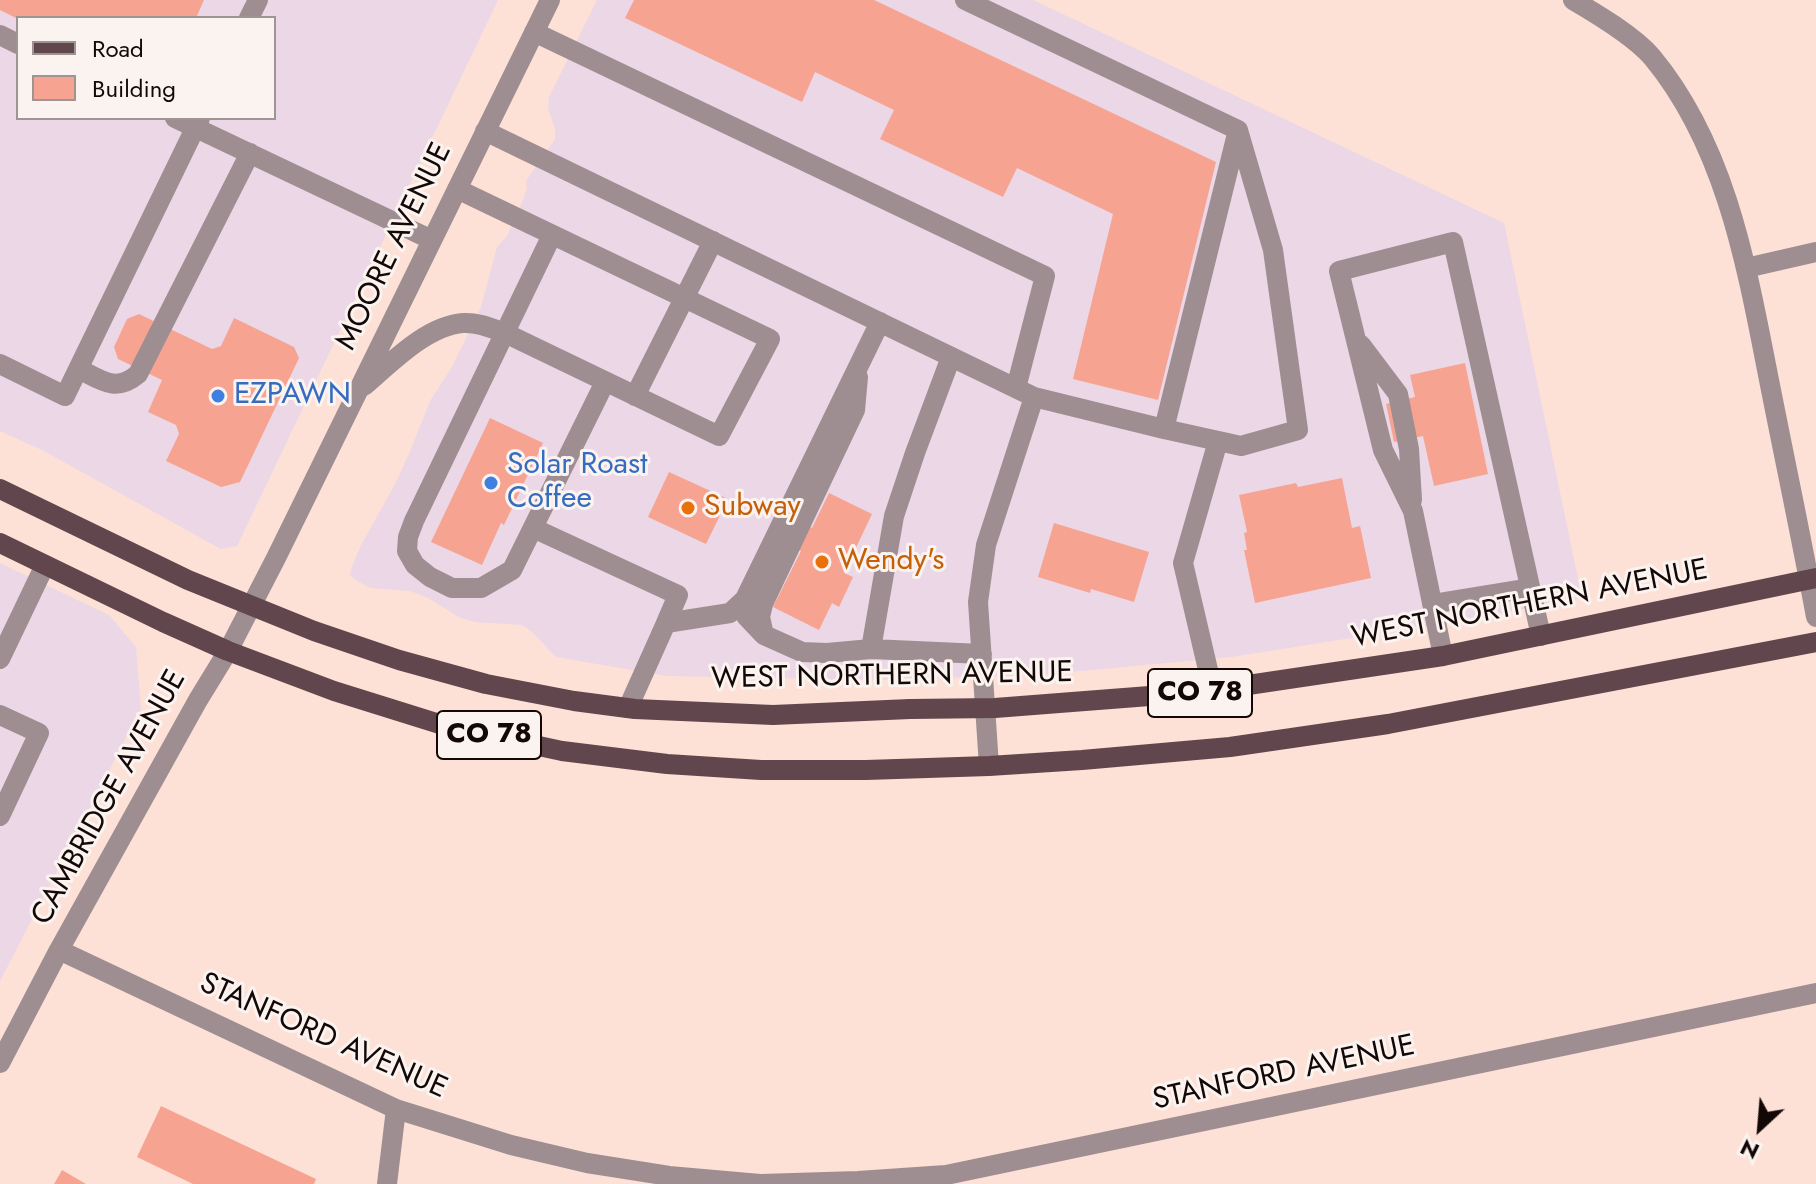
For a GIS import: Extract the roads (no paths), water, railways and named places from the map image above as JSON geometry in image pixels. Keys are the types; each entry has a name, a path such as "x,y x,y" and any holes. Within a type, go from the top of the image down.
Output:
{"main road":[{"name":"WEST NORTHERN AVENUE","path":"0,489 188,580 314,631 486,684 628,708 773,715 986,708 1213,691 1443,656 1813,579"},
{"name":"CO 78","path":"0,543 228,651 334,691 446,726 562,751 667,764 761,770 989,766 1230,747 1372,726 1816,642"}],"street":[{"name":"MOORE AVENUE","path":"252,606 550,0"},
{"path":"485,131 1025,393 1241,446 1298,430 1273,250 1238,130 965,0"},
{"path":"1573,0 1605,19 1650,54 1683,99 1719,174 1746,268 1813,579 1816,617"},
{"path":"534,32 1045,276 1025,393 986,545 978,602 989,766"},
{"path":"0,364 65,396 198,123 250,153 432,240"},
{"path":"1164,429 1238,130"},
{"path":"79,369 116,385 130,381 138,374 250,153"},
{"path":"358,391 408,349 439,329 463,323 484,325 719,436 770,339 457,189"},
{"path":"552,235 414,521 407,551 415,565 452,588 481,588 512,570 605,382"},
{"path":"635,396 713,241"},
{"path":"1443,656 1413,511 1383,450 1339,271 1453,242 1541,636"},
{"path":"1746,268 1816,252"},
{"path":"666,623 730,613 745,599 880,322"},
{"path":"871,649 894,516 951,357"},
{"path":"764,635 760,617 763,604 855,410 859,366"},
{"path":"1213,691 1183,563 1218,441"},
{"path":"533,528 678,595 628,708"},
{"path":"0,659 45,565"},
{"path":"1432,604 1530,588"},
{"path":"745,599 746,616 764,635 802,652 871,649 982,654"},
{"name":"CAMBRIDGE AVENUE","path":"0,1063 8,1026 59,950 252,606"},
{"path":"0,715 39,733 0,816"},
{"name":"STANFORD AVENUE","path":"59,950 396,1109 511,1145 669,1180 761,1184 946,1175 1816,993"},
{"path":"387,1184 396,1109"}],"place":[{"name":"EZPAWN","path":"218,396"},
{"name":"Solar Roast Coffee","path":"491,483"},
{"name":"Subway","path":"688,508"},
{"name":"Wendy's","path":"822,562"}]}
